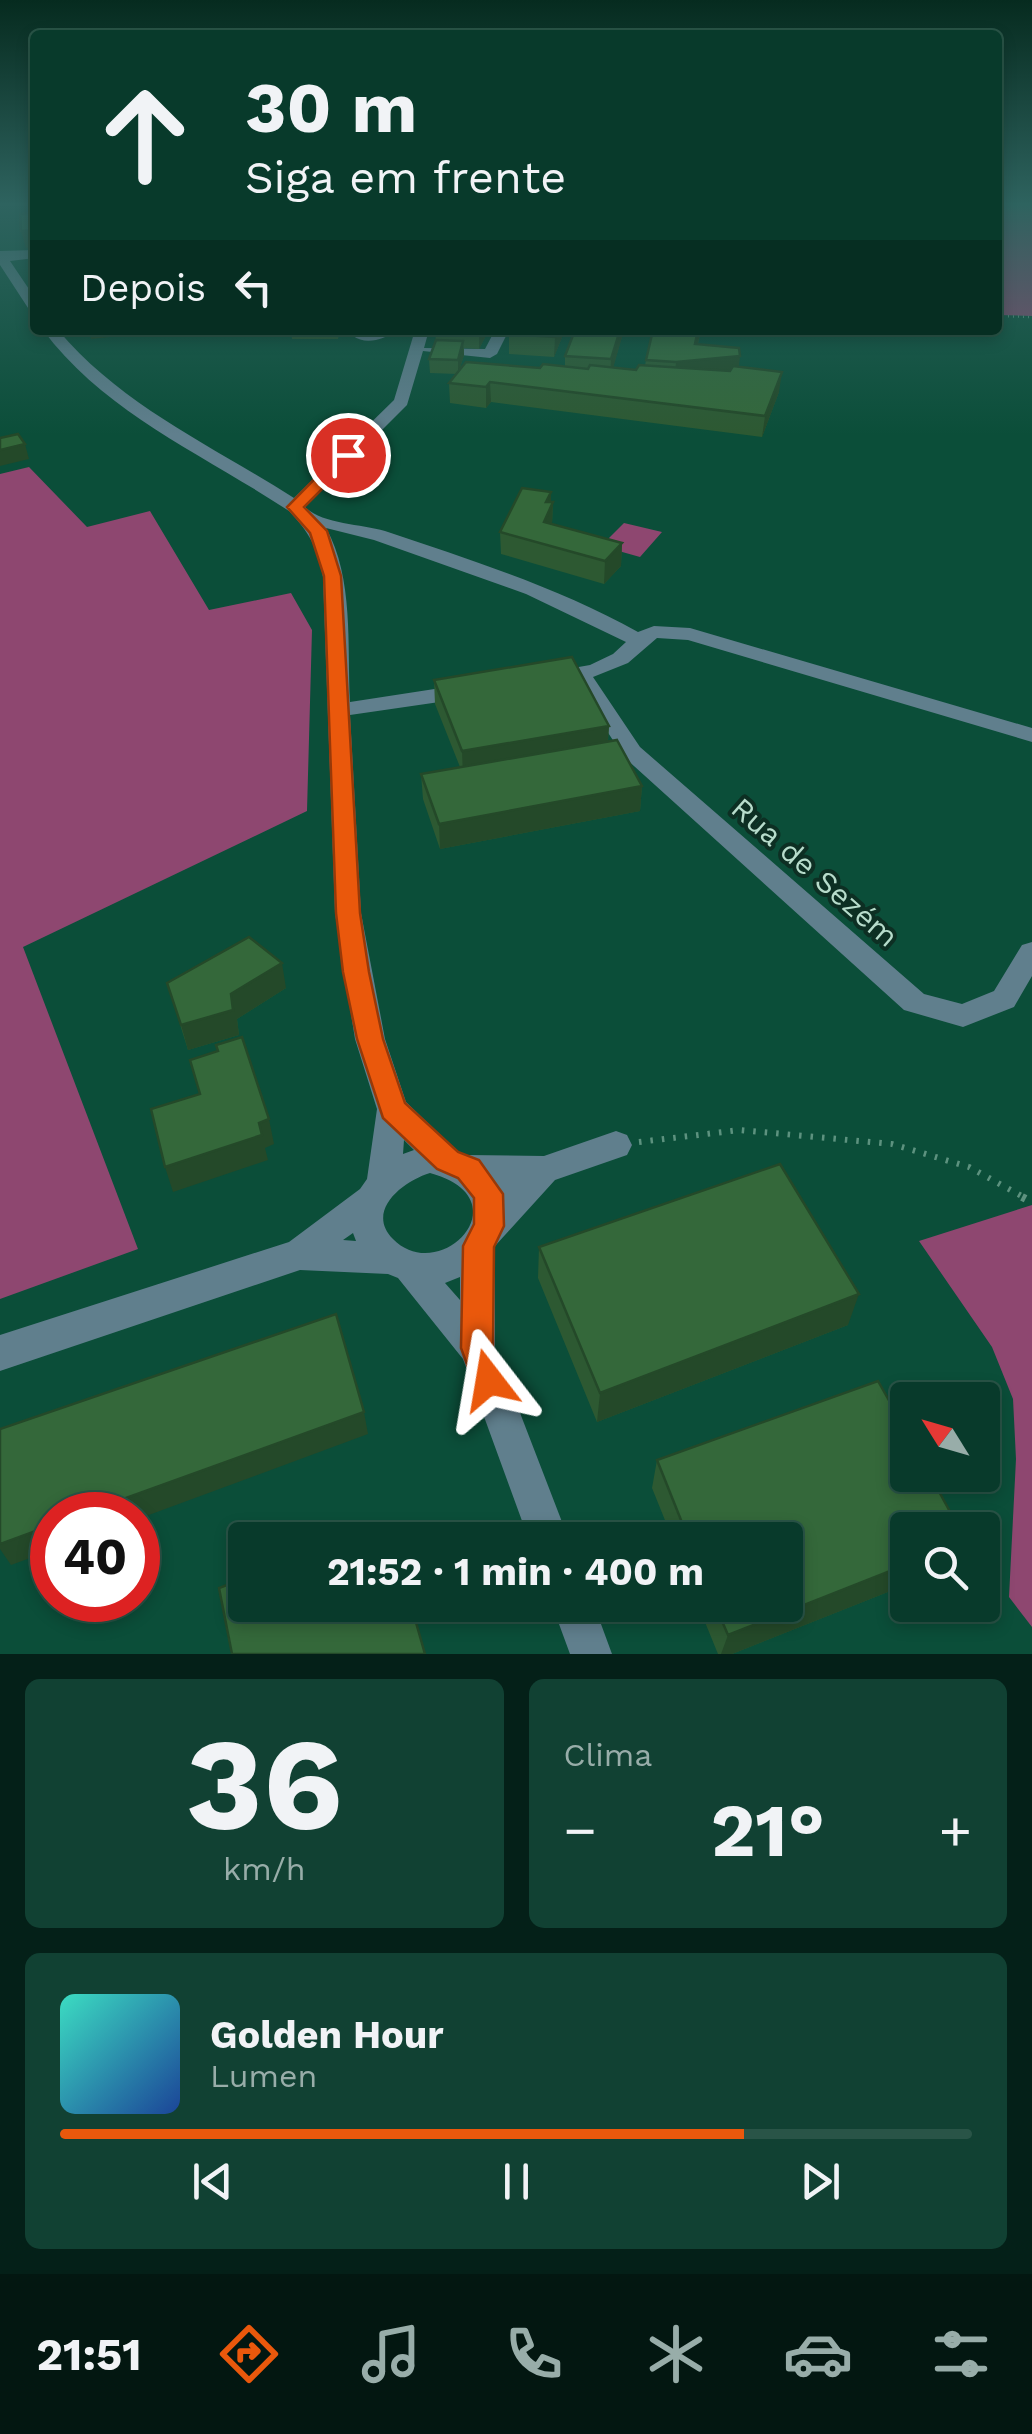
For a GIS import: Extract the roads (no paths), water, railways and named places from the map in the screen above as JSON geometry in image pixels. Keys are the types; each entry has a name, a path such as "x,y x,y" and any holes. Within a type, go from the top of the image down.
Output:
{"street":[{"path":"54,335 74,362 112,394 302,514 468,566 611,624 638,640"},
{"path":"360,336 382,335"},
{"path":"302,514 400,402 420,335"},
{"path":"415,349 490,354 500,335"},
{"path":"302,514 328,551 332,576 348,913 370,1039 393,1110 369,1231 477,1348 542,1522"},
{"path":"525,682 580,674 626,660 638,640 654,632 690,634 1032,735"},
{"name":"Rua de Sezém","path":"580,674 632,752 914,1002 963,1016 1004,999 1032,952"},
{"path":"340,710 488,688"},
{"path":"393,1110 488,1194 477,1348"},
{"path":"0,1352 300,1254 412,1162 544,1170 616,1145"},
{"path":"300,1254 448,1266 484,1236 544,1170"},
{"path":"579,1622 591,1654"}]}
